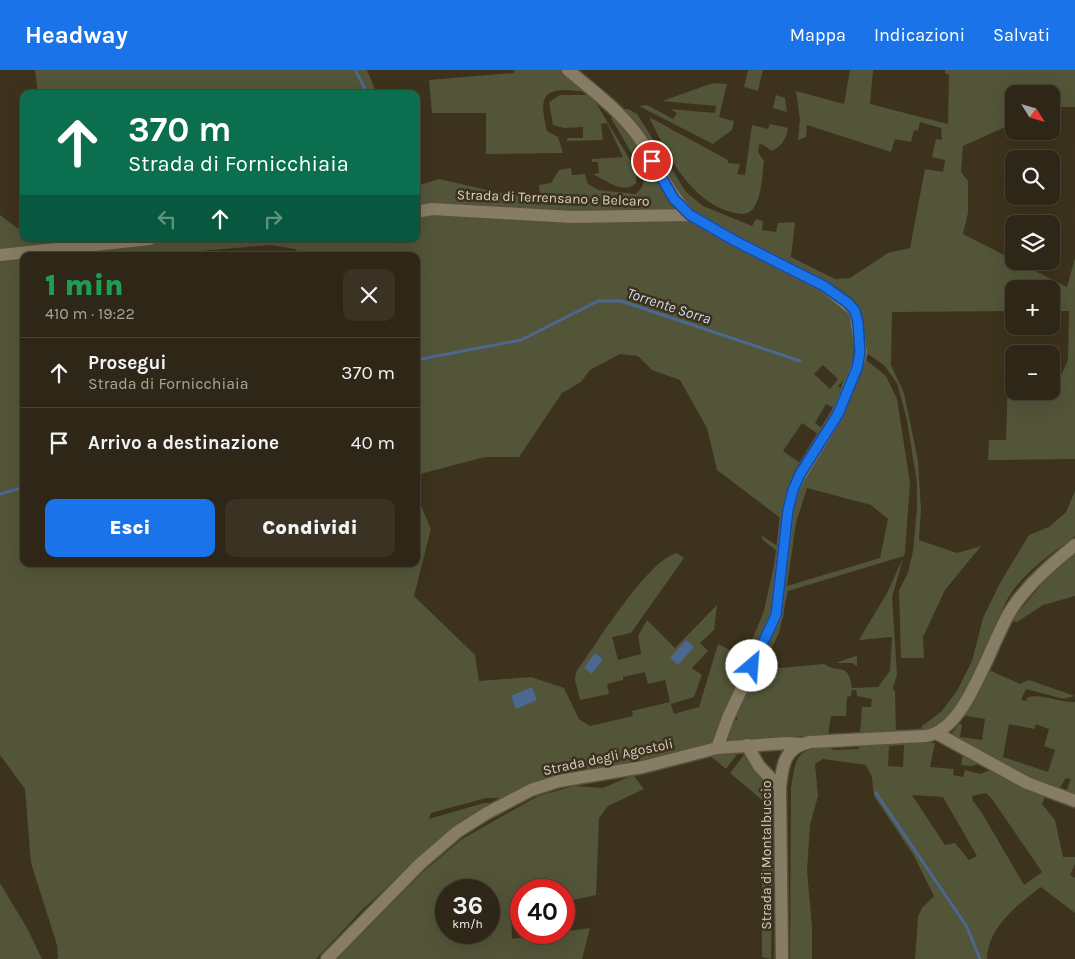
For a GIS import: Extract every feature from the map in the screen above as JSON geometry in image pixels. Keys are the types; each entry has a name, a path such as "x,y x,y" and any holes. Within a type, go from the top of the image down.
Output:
{"street":[{"path":"568,70 628,123 644,145 674,199 690,215 737,242 824,286 848,303 857,317 860,352 857,368 838,414 800,474 793,490 788,510 776,615 728,718 717,748"},
{"name":"Strada di Terrensano e Belcaro","path":"420,211 432,209 600,217 690,215"},
{"path":"28,252 122,242"},
{"path":"0,255 20,253"},
{"path":"800,744 817,741 925,736 936,733 956,714 970,694 983,671 1003,623 1021,596 1044,571 1075,545"},
{"path":"936,733 1027,783 1075,801"},
{"name":"Strada degli Agostoli","path":"327,959 420,864 462,829 507,802 544,785 642,767 717,748 800,744"},
{"name":"Strada di Montalbuccio","path":"782,959 780,788 784,758 800,744"},
{"path":"747,746 759,766 780,788"}],"green space":[{"path":"35,70 367,70 375,90 38,90"},
{"path":"514,70 563,70 586,92 562,90 553,92 544,100 544,118 547,131 558,137 563,153 486,154 486,113 432,113 429,80 514,73"},
{"path":"748,70 763,70 758,91 744,87"},
{"path":"850,70 873,70 870,104 948,124 949,75 945,73 945,70 1075,70 1075,107 1060,107 1060,85 1005,85 1005,127 963,146 961,172 968,181 968,213 963,234 1005,255 1005,270 1034,270 1053,280 1005,280 1005,311 892,312 891,365 904,393 918,461 921,510 919,540 957,553 981,546 945,590 923,637 924,658 901,658 899,590 908,573 913,551 917,509 917,483 907,420 897,383 884,365 865,352 855,352 851,374 838,386 843,391 834,408 826,404 815,423 822,428 818,434 802,423 783,451 800,463 790,486 783,520 717,470 707,428 680,380 652,370 638,356 620,354 590,370 581,382 562,393 519,457 485,457 420,474 420,252 299,252 295,249 271,245 189,252 20,252 20,567 420,567 420,503 431,529 414,596 475,655 479,681 531,677 564,688 579,719 590,726 633,716 632,711 670,702 665,680 648,684 645,672 623,677 623,680 607,684 609,694 580,700 575,680 576,672 609,624 651,571 665,559 677,553 684,558 631,633 612,637 618,660 641,654 638,636 647,620 675,648 717,605 714,630 700,643 708,651 692,668 702,675 694,697 671,704 674,714 699,707 718,644 745,657 764,611 777,551 763,540 761,535 779,547 774,614 714,742 710,745 645,761 562,773 531,784 503,798 486,798 431,813 429,819 484,803 493,803 415,861 362,910 316,959 56,959 58,958 57,945 31,863 25,789 0,755 0,215 20,230 20,242 420,242 420,185 439,179 496,192 540,198 539,185 551,183 559,170 571,168 572,175 585,174 588,184 598,190 636,194 642,187 645,176 611,118 622,109 628,109 637,114 686,192 703,206 752,226 756,219 763,221 762,230 776,232 778,223 795,222 791,257 835,279 850,278 888,253 910,248 925,169 943,172 945,160 932,157 936,139 942,140 941,128 920,122 918,131 914,130 911,142 895,139 891,152 807,125 806,137 798,140 800,119 796,91 844,104","holes":["823,365 838,379 830,389 814,374"]},
{"path":"713,83 727,84 719,117 734,121 732,130 713,144 639,106 647,105 673,119 677,113 670,109 715,113 716,106 662,101"},
{"path":"560,95 590,95 593,98 636,170 636,183 626,188 615,186 593,174 599,173 598,162 592,162 592,159 623,157 607,123 601,124 603,140 567,141 567,138 583,138 583,127 564,128 553,125 549,102"},
{"path":"776,95 785,98 787,112 773,108"},
{"path":"649,117 728,160 728,163 740,164 737,174 745,175 752,125 768,129 770,124 788,128 783,142 772,151 762,144 759,145 758,152 764,161 758,199 751,211 746,214 740,214 716,206 703,198 692,187 672,160"},
{"path":"1075,258 1075,459 988,460 989,440 1006,440 1007,400 1060,400 1060,378 1068,360 1069,311 1060,311 1060,283 1067,287"},
{"path":"865,359 886,376 897,399 910,483 904,556 788,591 779,633 766,661 762,656 775,632 780,613 790,526 798,489","holes":["807,488 871,505 888,519 880,558 787,586 796,523"]},
{"path":"1075,491 1075,536 1040,563 1016,586 1002,611 975,674 964,694 952,712 937,724 920,731 922,726 941,712 957,691 972,661 983,618 1000,583 1029,535 1049,527 1066,512"},
{"path":"1075,553 1075,596 1043,605 1017,622 1013,621 1014,617 1049,576"},
{"path":"904,557 892,597 897,675 893,688 895,692 896,732 860,733 862,707 871,707 872,699 857,696 856,690 852,690 851,696 847,697 846,716 831,716 828,735 729,740 726,736 731,722 738,719 735,712 755,670 824,664 846,671 852,688 878,687 890,671 892,637 859,640 887,593"},
{"path":"855,656 857,657 857,666 852,663 836,663"},
{"path":"989,670 1020,684 1029,680 1075,696 1064,699 1026,689 1021,700 1026,701 1031,696 1036,696 1075,702 1075,796 1066,792 1071,779 1066,778 1059,789 1031,779 951,734 959,724 962,724 960,737 982,740 985,719 961,715","holes":["1009,724 1034,729 1036,724 1049,729 1044,746 1055,750 1048,772 1003,757"]},
{"path":"935,743 930,767 954,769 953,775 963,777 965,770 980,774 993,769 1045,796 1042,804 1055,820 1063,857 1075,857 1075,864 1070,875 1075,878 1075,913 1041,887 1014,909 998,927 989,947 987,959 915,959 918,917 922,908 934,896 914,856 874,796 872,777 866,765 823,759 815,764 818,796 810,825 807,870 812,927 812,959 790,959 791,788 796,762 803,753 809,750 828,746 833,750 858,749 863,744","holes":["904,745 903,767 888,766 889,746","986,793 992,799 1042,872 1024,885 973,801 972,796","912,795 943,797 977,856 969,860 955,843 945,845"]},
{"path":"740,750 726,769 709,755 653,772 653,770 712,752"},
{"path":"963,752 981,763 972,766 961,765"},
{"path":"744,755 765,781 773,803 771,959 762,957 762,800 730,773"},
{"path":"633,775 644,789 608,806 599,818 596,895 575,900 575,879 510,879 510,944 575,944 575,930 590,928 582,959 337,959 423,872 462,839 538,796 574,786 603,788"},
{"path":"0,883 27,928 42,959 0,959"}],"water":[{"path":"686,640 694,647 678,665 670,658"},
{"path":"595,653 603,659 592,674 584,668"},
{"path":"532,687 537,700 516,709 511,696"}],"waterway":[{"path":"355,70 366,90"},
{"name":"Torrente Sorra","path":"420,359 521,340 598,301 621,301 800,361"},
{"name":"Torrente Sorra","path":"0,494 20,488"},
{"path":"876,793 967,927 980,959"}],"route":[{"path":"652,161 674,199 690,215 737,242 835,293 855,311 858,323 860,352 857,368 838,414 800,474 793,490 788,510 776,615 752,666"}]}
